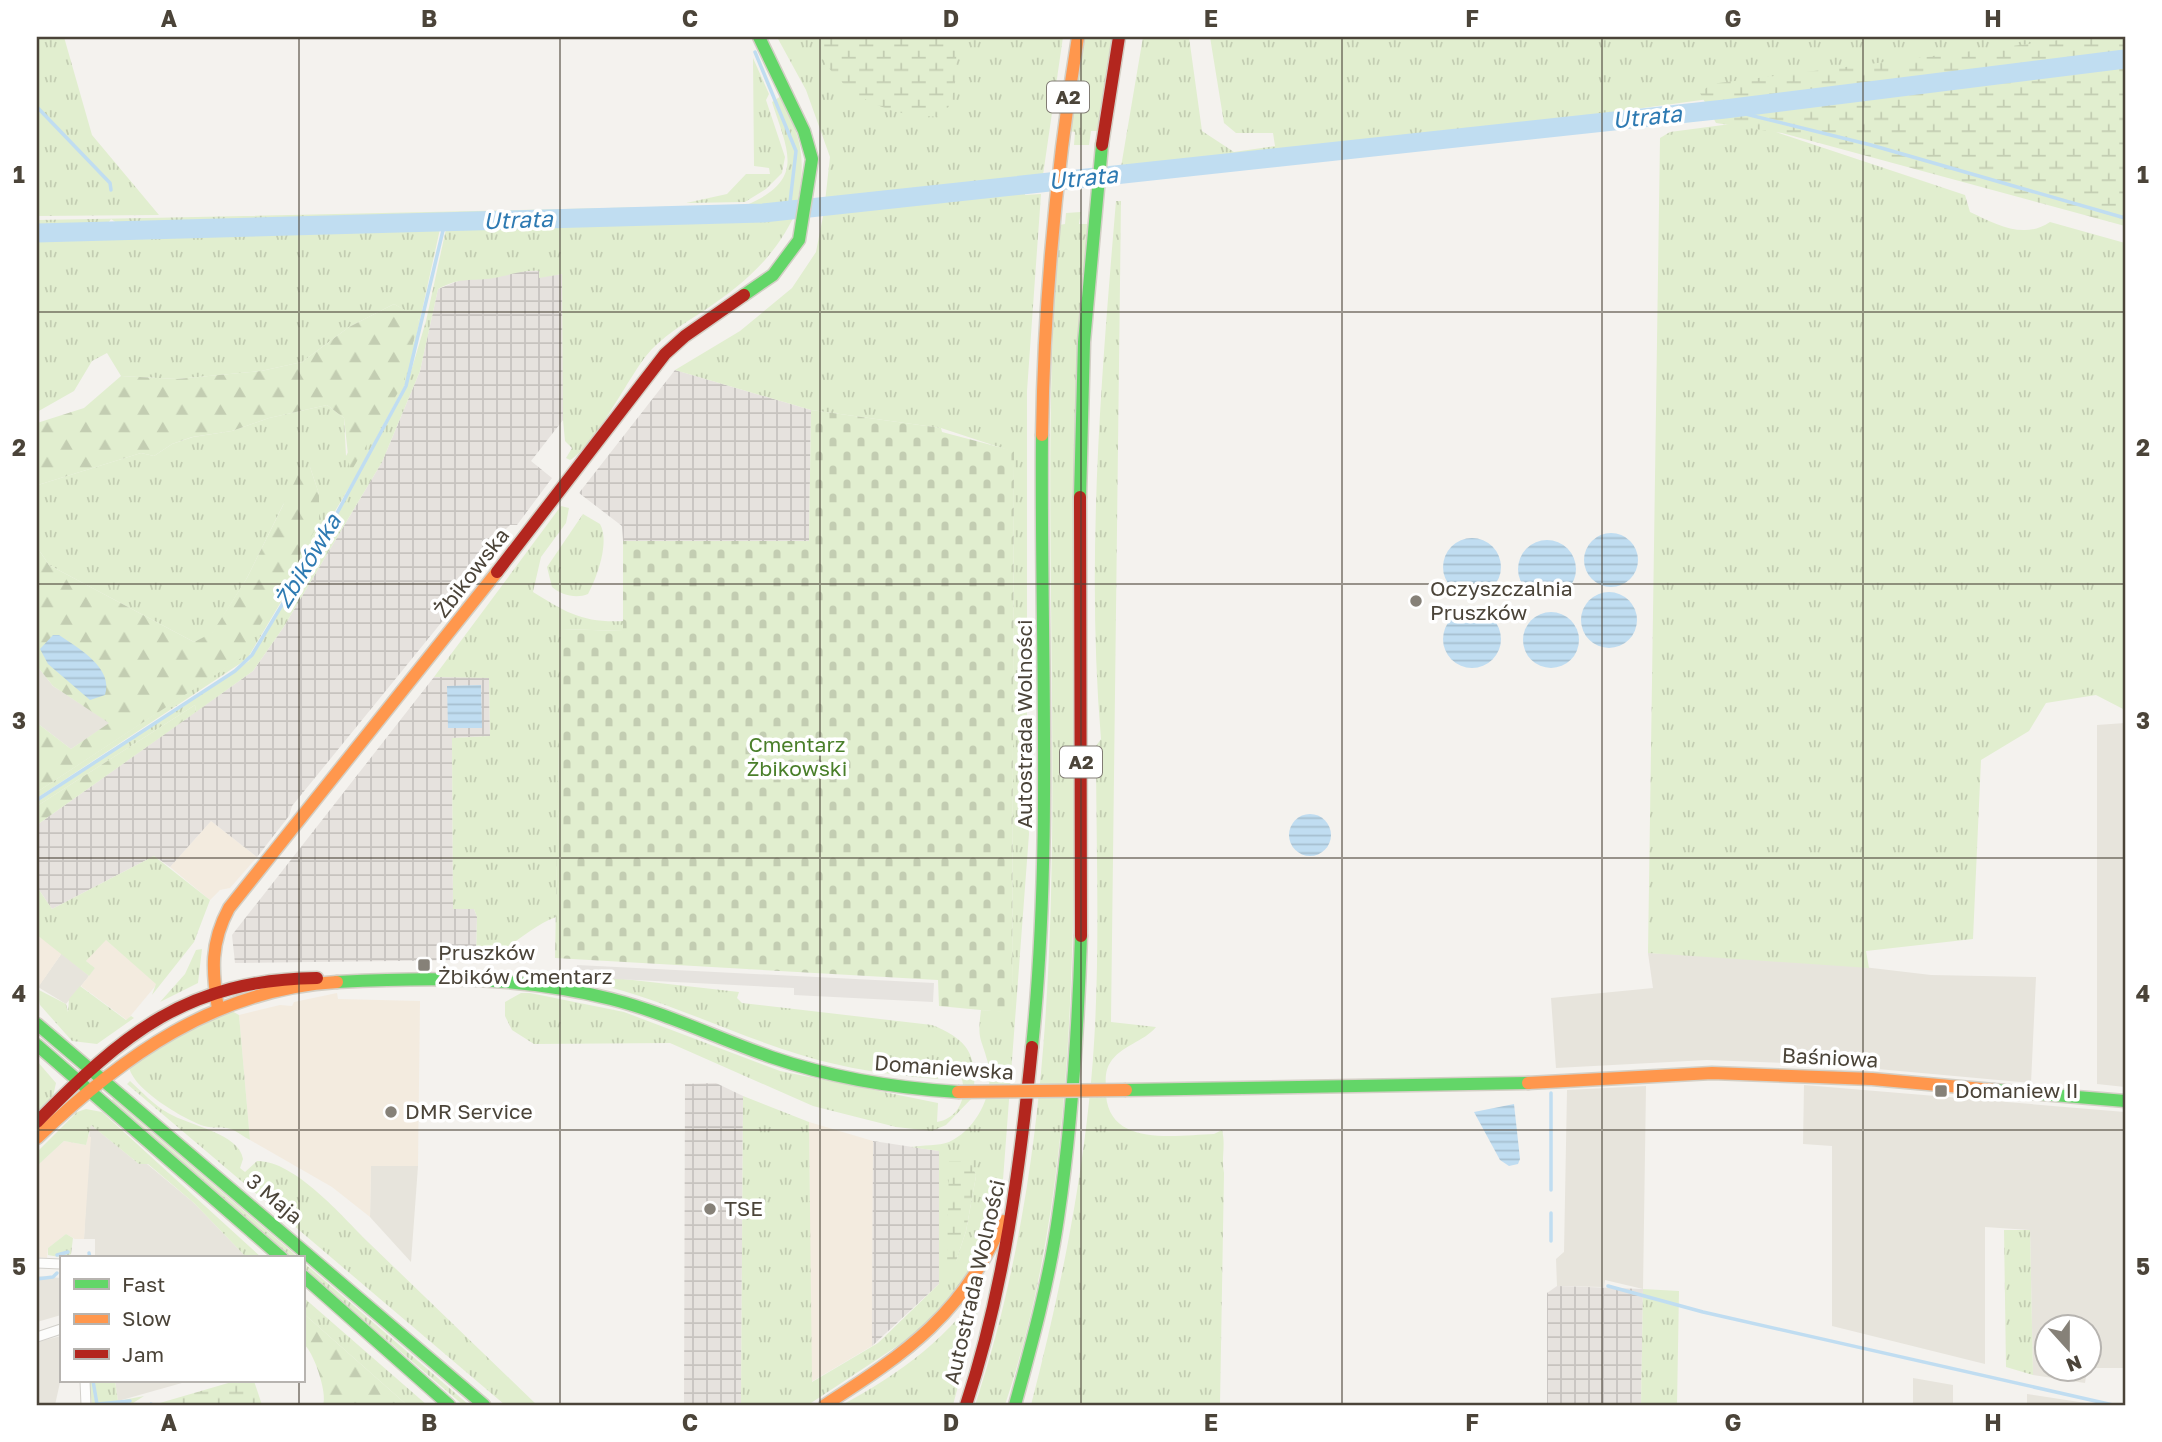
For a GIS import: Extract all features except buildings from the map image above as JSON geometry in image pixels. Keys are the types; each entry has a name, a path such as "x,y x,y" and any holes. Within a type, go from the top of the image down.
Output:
{"main road":[{"name":"Żbikowska","path":"218,1009 210,957 212,942 229,908 429,660 665,354 685,336 773,275 799,240 812,159 809,144 759,37"},
{"name":"Autostrada Wolności","path":"966,1405 998,1278 1017,1183 1038,990 1044,817 1043,351 1060,158 1078,37"},
{"name":"A2","path":"1015,1405 1039,1322 1070,1121 1076,1054 1082,824 1082,403 1096,200 1119,37"},
{"name":"Domaniewska","path":"76,1080 144,1025 188,1001 215,991 287,978 316,978 327,982"},
{"name":"Domaniewska","path":"87,1090 148,1042 218,1009 327,982 471,979 584,993 664,1016 791,1064 828,1075 913,1090 958,1092 1532,1083"},
{"name":"3 Maja","path":"37,1024 103,1077 484,1405"},
{"name":"3 Maja","path":"37,1045 280,1256"},
{"name":"Baśniowa","path":"1532,1083 1712,1073 1797,1074 2125,1101"},
{"path":"37,1122 76,1080"},
{"path":"37,1138 87,1090"},
{"path":"825,1405 924,1338 958,1301 980,1270 1000,1229 1017,1183"},
{"path":"304,1277 449,1405"}],"street":[{"path":"37,1263 60,1264"},
{"path":"37,1337 60,1329"},
{"path":"85,1382 86,1405"}],"shaded area":[{"path":"522,270 539,271 539,277 562,274 563,420 531,461 552,478 517,525 510,525 506,529 506,539 476,580 292,806 289,816 257,857 211,821 170,867 154,856 52,909 37,887 37,825 253,671 283,628 382,462 420,371 438,289 466,278 493,278"},
{"path":"675,370 811,410 809,541 623,541 622,526 579,493"},
{"path":"37,666 53,686 110,723 71,749 37,723"},
{"path":"434,677 489,677 490,736 452,738 453,909 474,909 477,917 476,960 235,963 232,935"},
{"path":"2125,723 2125,1087 2097,1084 2097,725"},
{"path":"211,821 257,857 230,888 220,890 210,900 170,867"},
{"path":"37,935 62,953 37,989"},
{"path":"105,939 157,984 127,1020 81,986 95,968 86,961"},
{"path":"62,953 89,976 66,1004 38,987"},
{"path":"1648,953 1804,960 1931,975 2036,977 2031,1083 1834,1065 1707,1060 1556,1068 1551,998 1653,988"},
{"path":"577,965 934,983 933,1002 794,995 794,988 576,977"},
{"path":"337,993 338,999 420,1001 418,1166 371,1166 370,1217 332,1187 250,1140 239,1015 280,1005 292,1006 294,1002"},
{"path":"716,1083 743,1096 741,1405 684,1405 685,1084"},
{"path":"1804,1085 2125,1112 2125,1368 2102,1368 2102,1312 2032,1312 2032,1327 2030,1230 1985,1227 1985,1364 1832,1326 1832,1146 1803,1144"},
{"path":"1646,1086 1643,1289 1605,1280 1604,1287 1557,1286 1556,1259 1564,1252 1567,1090"},
{"path":"809,1122 873,1141 872,1346 811,1382"},
{"path":"90,1124 139,1164 147,1164 194,1203 245,1256 95,1256 95,1239 84,1239"},
{"path":"88,1136 91,1137 84,1239 75,1239 66,1234 48,1248 47,1258 37,1257 37,1166 64,1141 86,1145"},
{"path":"873,1141 939,1151 939,1284 872,1346"},
{"path":"371,1166 418,1166 411,1262 370,1217"},
{"path":"37,1276 60,1278 60,1315 37,1322"},
{"path":"1557,1286 1643,1289 1641,1405 1547,1405 1547,1293"},
{"path":"60,1336 60,1382 55,1405 37,1405 37,1342"},
{"path":"1913,1378 1953,1385 1953,1405 1913,1405"},
{"path":"115,1382 185,1382 118,1401"},
{"path":"2027,1394 2086,1403 2086,1405 2027,1405"}],"green space":[{"path":"37,37 64,37 92,135 159,215 37,216"},
{"path":"777,37 1063,37 1043,175 1026,178 1025,195 1041,194 1027,391 1027,731 1024,736 1029,834 1003,1180 976,1262 947,1303 917,1333 808,1405 741,1405 743,1096 809,1122 812,1382 878,1343 939,1284 939,1151 911,1147 949,1142 959,1136 975,1119 982,1109 989,1086 988,1063 980,1033 981,1010 1012,1012 1014,452 941,428 811,410 675,370 740,331 792,288 816,252 830,157 806,90","holes":["970,1161 976,1176 966,1231 956,1261"]},
{"path":"812,37 956,37 954,87 944,116 902,113 864,99 833,73"},
{"path":"1084,37 1113,37 1097,131 1091,131 1089,145 1074,145 1075,132 1070,131"},
{"path":"1143,37 1189,37 1202,131 1234,152 1275,146 1273,133 1236,133 1224,123 1210,37 2125,37 1624,111 1373,142 1121,167"},
{"path":"2083,37 2125,37 2125,226 1782,133 1716,123 1700,93 1711,84"},
{"path":"753,58 769,94 766,100 785,157 782,173 766,189 745,202 686,203 727,194 746,174 770,174 769,168 754,166"},
{"path":"781,96 797,136 802,160 797,204 721,210 120,225 111,219 106,226 37,227 37,220 746,205 778,185 785,174 788,162 786,149 772,102"},
{"path":"1746,122 1965,195 1970,212 1999,225 2030,230 2050,222 2125,243 2125,710 2096,695 2046,703 2029,731 1981,760 1973,939 1866,951 1869,968 1648,953 1660,138 1670,132"},
{"path":"1116,201 1121,201 1111,1022 1156,1027 1120,1052 1110,1063 1106,1074 1106,1095 1110,1112 1120,1124 1132,1131 1165,1136 1214,1134 1222,1130 1224,1173 1220,1405 1031,1405 1073,1217 1093,1058 1097,924 1096,746 1101,739 1095,537 1105,335"},
{"path":"1081,212 1079,224 1087,224 1083,432 1073,937 1064,1095 1044,1252 1027,1329 1005,1405 975,1405 1013,1262 1036,1116 1048,968 1052,819 1050,520 1052,372 1059,225 1065,224 1066,213"},
{"path":"795,214 778,243 745,280 652,349 589,442 570,460 566,458 572,448 565,441 563,420 562,274 539,278 539,271 527,271 460,281 438,289 420,371 382,462 283,628 253,671 196,712 195,705 37,806 37,802 249,661 319,547 406,388 426,321 446,229 716,221"},
{"path":"440,229 406,383 353,481 247,659 37,798 37,792 240,658 279,590 319,494 310,467 283,505 247,578 212,634 194,642 49,565 37,547 38,485 141,453 154,456 172,444 193,437 232,431 269,418 327,405 344,418 346,456 419,319 394,304 349,327 302,362 261,371 177,379 121,376 107,353 92,361 74,391 37,412 37,239"},
{"path":"394,304 419,318 403,384 350,473 344,418 327,405 269,418 232,431 192,437 172,444 154,456 141,453 38,485 37,490 37,423 84,408 121,376 177,379 261,371 302,362 349,327"},
{"name":"Cmentarz Żbikowski","path":"811,410 941,428 942,432 1014,451 1012,1013 939,1006 938,980 555,958 561,629 623,631 623,541 809,541"},
{"path":"310,467 319,494 319,523 241,658 37,792 37,723 71,749 109,723 53,686 37,666 37,547 49,565 194,642 212,633 247,578 300,471"},
{"path":"561,506 569,508 566,523 541,557 533,592 576,615 597,620 624,621 623,631 561,629 556,917 498,952 476,960 477,917 474,909 453,909 452,738 490,736 489,678 434,677"},
{"path":"583,514 600,524 603,531 603,550 588,594 574,596 552,587 547,567"},
{"path":"195,705 196,712 37,825 37,806"},
{"path":"154,856 210,900 194,942 152,995 156,984 106,940 86,961 95,968 89,976 37,935 37,887 52,909"},
{"path":"202,949 198,983 160,1002 185,974 196,950"},
{"path":"597,976 739,992 737,998 742,1003 932,1025 955,1037 969,1052 974,1071 973,1097 946,1125 932,1131 896,1127 813,1106 670,1043 534,1044 512,1030 505,1016 505,1002 521,993 530,993 624,1012 780,1071 938,1103 937,1122 947,1119 960,1105 963,1096 961,1077 949,1060 938,1061 938,1079 835,1064 775,1047 649,999 597,984 594,980"},
{"path":"80,986 126,1020 131,1016 134,1018 97,1044 72,1041 40,1005 37,989 66,1004 68,1012 69,999"},
{"path":"230,1010 239,1015 250,1140 231,1129 204,1126 172,1110 139,1084 129,1066 173,1033"},
{"path":"37,1061 56,1083 52,1101 37,1116"},
{"path":"130,1081 168,1113 223,1136 233,1143 240,1150 243,1159 240,1168 245,1172 257,1161 271,1163 302,1180 332,1205 537,1405 505,1405 127,1084"},
{"path":"113,1099 297,1256 290,1256 111,1101"},
{"path":"86,1109 102,1112 260,1256 245,1256 194,1203 148,1164 139,1164 91,1125 86,1145 64,1141 37,1166 37,1152 77,1112"},
{"path":"949,1161 971,1161 976,1176 966,1231 956,1261 947,1268"},
{"path":"2004,1230 2030,1230 2032,1375 2006,1367"},
{"path":"66,1234 73,1238 71,1254 68,1256 48,1255 48,1248"},
{"path":"304,1263 469,1405 463,1405 304,1269"},
{"path":"986,1280 953,1405 842,1405 884,1381 923,1352 958,1319"},
{"path":"1643,1289 1679,1291 1677,1405 1641,1405"},
{"path":"304,1298 427,1405 407,1405 304,1314"},
{"path":"304,1314 407,1405 323,1405 319,1372 304,1345"},
{"path":"89,1382 115,1382 118,1401 144,1396 130,1405 92,1405"},
{"path":"232,1382 254,1382 262,1405 153,1405"}],"water":[{"path":"1611,533 1630,541 1638,560 1630,579 1611,587 1592,579 1584,560 1592,541"},
{"path":"1472,538 1483,540 1496,551 1501,567 1499,578 1488,591 1472,596 1461,594 1448,583 1443,567 1445,556 1456,543"},
{"path":"1541,540 1553,540 1568,548 1576,563 1576,575 1568,590 1553,598 1541,598 1526,590 1518,575 1518,563 1526,548"},
{"path":"1609,592 1620,594 1629,600 1635,609 1635,631 1629,640 1620,646 1609,648 1598,646 1589,640 1583,631 1581,620 1583,609 1589,600 1598,594"},
{"path":"1472,610 1483,612 1496,623 1501,639 1499,650 1488,663 1472,668 1461,666 1448,655 1443,639 1445,628 1456,615"},
{"path":"1546,612 1556,612 1571,620 1577,629 1577,651 1571,660 1556,668 1546,668 1528,656 1523,645 1523,635 1535,617"},
{"path":"53,635 59,635 75,646 99,668 106,685 105,695 90,700 48,664 40,649"},
{"path":"481,685 482,728 448,728 447,686"},
{"path":"1310,814 1325,820 1331,835 1325,850 1310,856 1295,850 1289,835 1295,820"},
{"path":"1514,1104 1520,1159 1518,1164 1509,1166 1500,1160 1474,1112"}],"waterway":[{"path":"755,52 796,151 789,211"},
{"name":"Utrata","path":"37,233 763,213 1725,109 2125,59"},
{"path":"37,107 110,183 111,190"},
{"path":"1725,109 1871,145 2125,218"},
{"name":"Żbikówka","path":"37,800 235,671 252,655 336,515 406,386 445,222"},
{"path":"1551,1093 1551,1190"},
{"path":"1551,1213 1551,1241"},
{"path":"57,1255 68,1252"},
{"path":"37,1279 53,1277 57,1273"},
{"path":"1608,1286 1703,1312 2113,1405"},
{"path":"93,1382 97,1404 130,1401"}],"traffic: fast":[{"path":"744,295 773,275 799,240 812,159 804,131 759,37"},
{"path":"1080,497 1084,342 1102,145"},
{"path":"1032,1047 1044,818 1042,435"},
{"path":"1015,1405 1045,1289 1058,1218 1074,1077 1081,936"},
{"path":"337,982 475,980 577,991 652,1011 771,1057 817,1071 887,1085 958,1092"},
{"path":"37,1024 484,1405"},
{"path":"37,1045 280,1256"},
{"path":"1126,1090 1528,1083"},
{"path":"1994,1090 2125,1101"},
{"path":"304,1277 449,1405"}],"traffic: slow":[{"path":"1042,435 1052,236 1078,37"},
{"path":"218,1009 214,957 218,933 229,908 497,572"},
{"path":"37,1138 102,1080 173,1032 211,1013 251,998 293,987 337,982"},
{"path":"1528,1083 1712,1073 1872,1079 1994,1090"},
{"path":"958,1092 1126,1090"},
{"path":"825,1405 882,1367 930,1328 970,1282 1003,1221"}],"traffic: jam":[{"path":"1102,145 1119,37"},
{"path":"497,572 665,354 685,336 744,295"},
{"path":"1080,497 1081,936"},
{"path":"37,1122 99,1062 161,1017 194,1001 231,989 271,981 317,978"},
{"path":"966,1405 991,1317 1009,1228 1032,1047"}],"place":[{"name":"Oczyszczalnia Pruszków","path":"1416,601"},
{"name":"Pruszków Żbików Cmentarz","path":"424,965"},
{"name":"Domaniew II","path":"1941,1091"},
{"name":"DMR Service","path":"391,1112"},
{"name":"TSE","path":"710,1209"}]}
